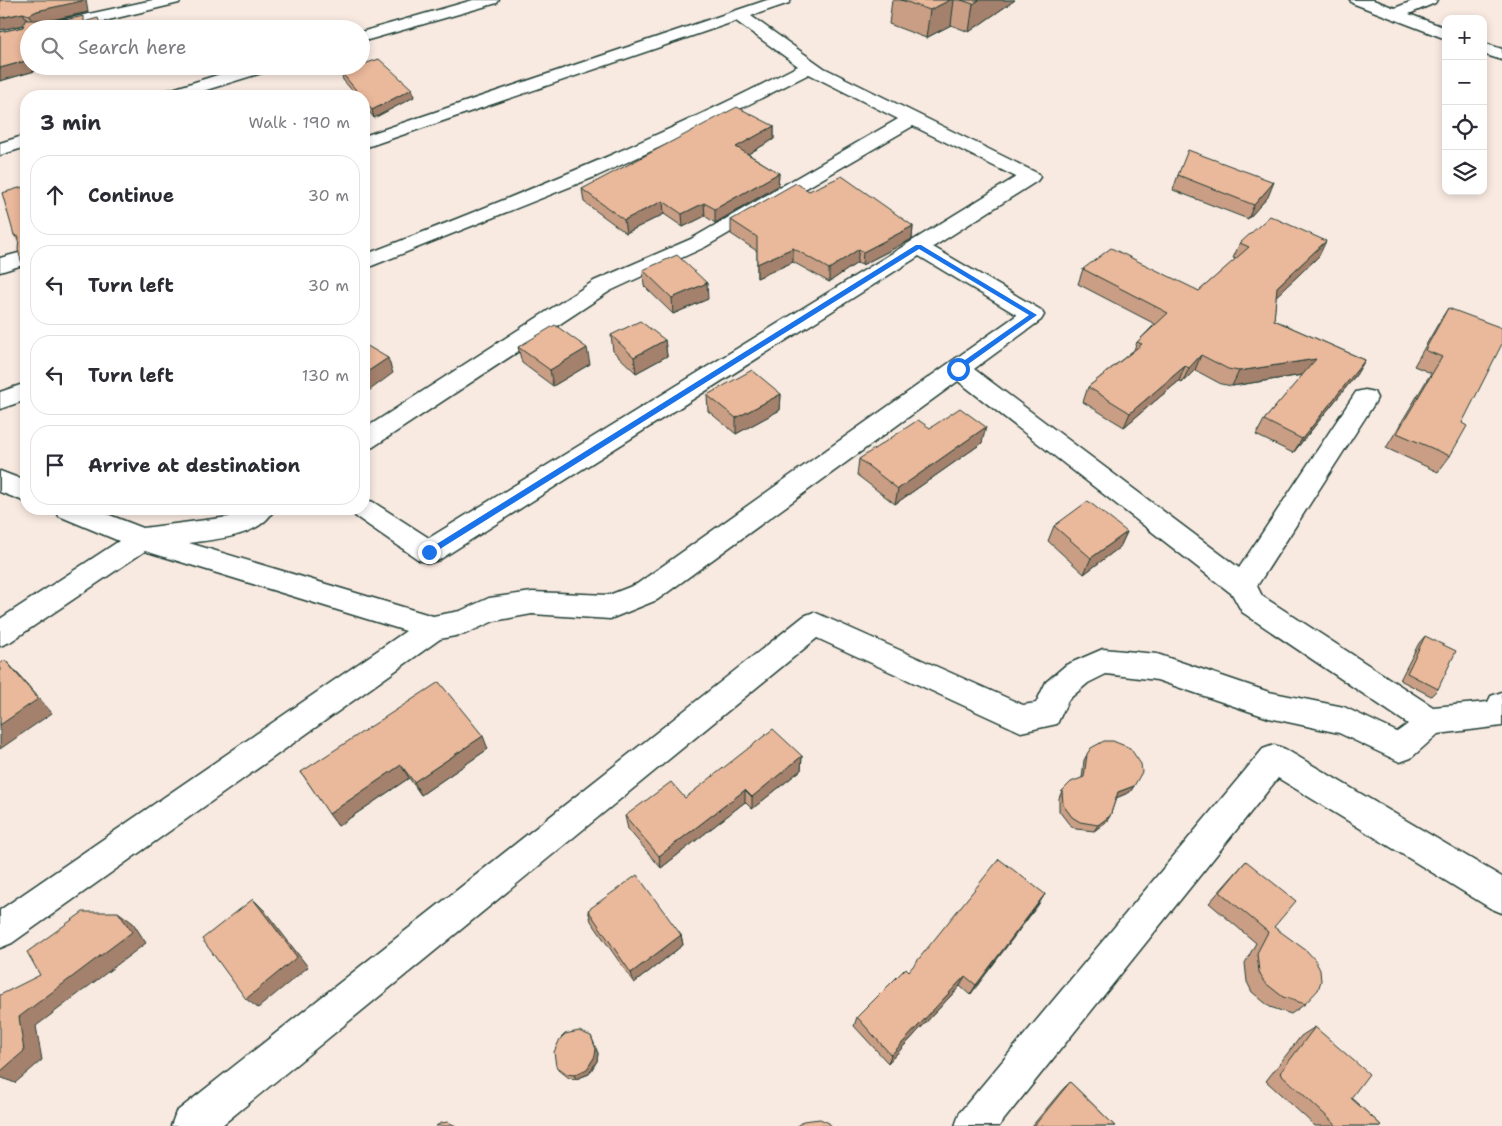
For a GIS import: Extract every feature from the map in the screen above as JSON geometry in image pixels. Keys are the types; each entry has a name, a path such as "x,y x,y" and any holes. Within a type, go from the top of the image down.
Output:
{"street":[{"path":"91,20 173,0"},
{"path":"370,34 491,0"},
{"path":"370,140 737,14 783,0"},
{"path":"1358,0 1442,33"},
{"path":"1393,15 1429,0"},
{"path":"370,513 429,552 1030,177 810,66 737,14"},
{"path":"1487,49 1502,55"},
{"path":"370,260 514,203 746,101 810,66"},
{"path":"188,90 236,75"},
{"path":"370,437 602,286 698,243 913,118"},
{"path":"0,149 20,143"},
{"path":"0,932 432,628 466,622 489,610 532,603 610,607 647,592 1033,315 919,246"},
{"path":"0,264 20,259"},
{"path":"958,369 1242,586 1252,604 1429,721 1501,712"},
{"path":"0,401 20,393"},
{"path":"1242,586 1365,398"},
{"path":"0,481 20,489"},
{"path":"83,515 142,539 432,628"},
{"path":"0,634 142,539 235,526 252,515"},
{"path":"190,1126 814,624 1021,719 1046,715 1057,691 1078,674 1103,661 1157,667 1269,705 1344,721 1400,748 1424,729 1429,721"},
{"path":"974,1126 1274,759 1502,896"}],"building":[{"path":"0,0 82,1 37,11 29,15 23,13 0,18"},
{"path":"901,0 950,0 930,10"},
{"path":"961,0 979,0 973,4"},
{"path":"84,16 84,20 65,20"},
{"path":"20,28 20,62 0,68 0,32"},
{"path":"379,59 412,89 372,110 370,108 370,90 356,90 344,75 370,75 370,62"},
{"path":"737,107 774,126 736,147 779,173 715,209 704,203 682,214 663,201 624,220 582,189"},
{"path":"1188,150 1274,182 1254,205 1178,175"},
{"path":"842,176 913,226 863,252 859,249 829,269 793,248 757,264 757,237 731,220 796,183 809,191"},
{"path":"20,188 20,257 18,250 19,237 14,235 2,193"},
{"path":"1270,216 1326,241 1277,287 1274,320 1365,360 1302,439 1264,420 1316,359 1239,371 1228,369 1201,355 1189,368 1185,366 1130,413 1088,387 1142,344 1137,342 1168,313 1083,269 1111,248 1199,291 1249,247 1240,243"},
{"path":"677,255 707,283 672,298 643,270"},
{"path":"1448,308 1502,328 1502,344 1462,423 1467,426 1450,456 1397,433 1442,357 1425,350"},
{"path":"640,321 665,340 634,357 611,335"},
{"path":"555,325 587,348 550,370 518,347"},
{"path":"370,348 388,358 370,370"},
{"path":"752,370 781,394 736,418 707,395"},
{"path":"960,408 986,427 898,489 859,459 918,420 930,428"},
{"path":"1088,501 1127,532 1091,558 1054,526"},
{"path":"1425,636 1456,651 1438,689 1407,673"},
{"path":"5,660 38,699 0,725 0,664"},
{"path":"439,682 483,736 414,782 401,765 329,814 301,772"},
{"path":"773,729 802,756 752,797 745,790 659,856 625,816 671,782 685,798"},
{"path":"1104,741 1113,741 1130,748 1141,764 1142,772 1134,786 1118,792 1110,816 1098,825 1080,822 1072,817 1063,805 1062,791 1071,782 1084,777 1087,754 1091,748"},
{"path":"999,859 1045,894 976,985 965,976 891,1055 857,1017 906,968 909,971"},
{"path":"1246,861 1296,901 1274,927 1307,951 1315,960 1320,970 1321,981 1318,990 1305,1004 1283,997 1264,982 1259,972 1257,953 1268,932 1220,892"},
{"path":"637,875 681,935 631,973 588,910"},
{"path":"253,899 297,957 246,999 202,939"},
{"path":"83,912 118,912 132,932 19,1017 24,1051 0,1072 0,995 40,975 27,952"},
{"path":"1315,1027 1369,1074 1351,1098 1382,1126 1337,1126 1280,1073"},
{"path":"579,1031 591,1036 596,1049 595,1056 587,1069 574,1075 567,1074 556,1066 554,1052 560,1039 565,1034"},
{"path":"1070,1082 1115,1126 1034,1126"},
{"path":"820,1119 831,1126 797,1126 803,1121"},
{"path":"448,1122 456,1126 436,1126 441,1123"}],"route":[{"path":"429,552 919,246 1033,315 958,369"}]}
